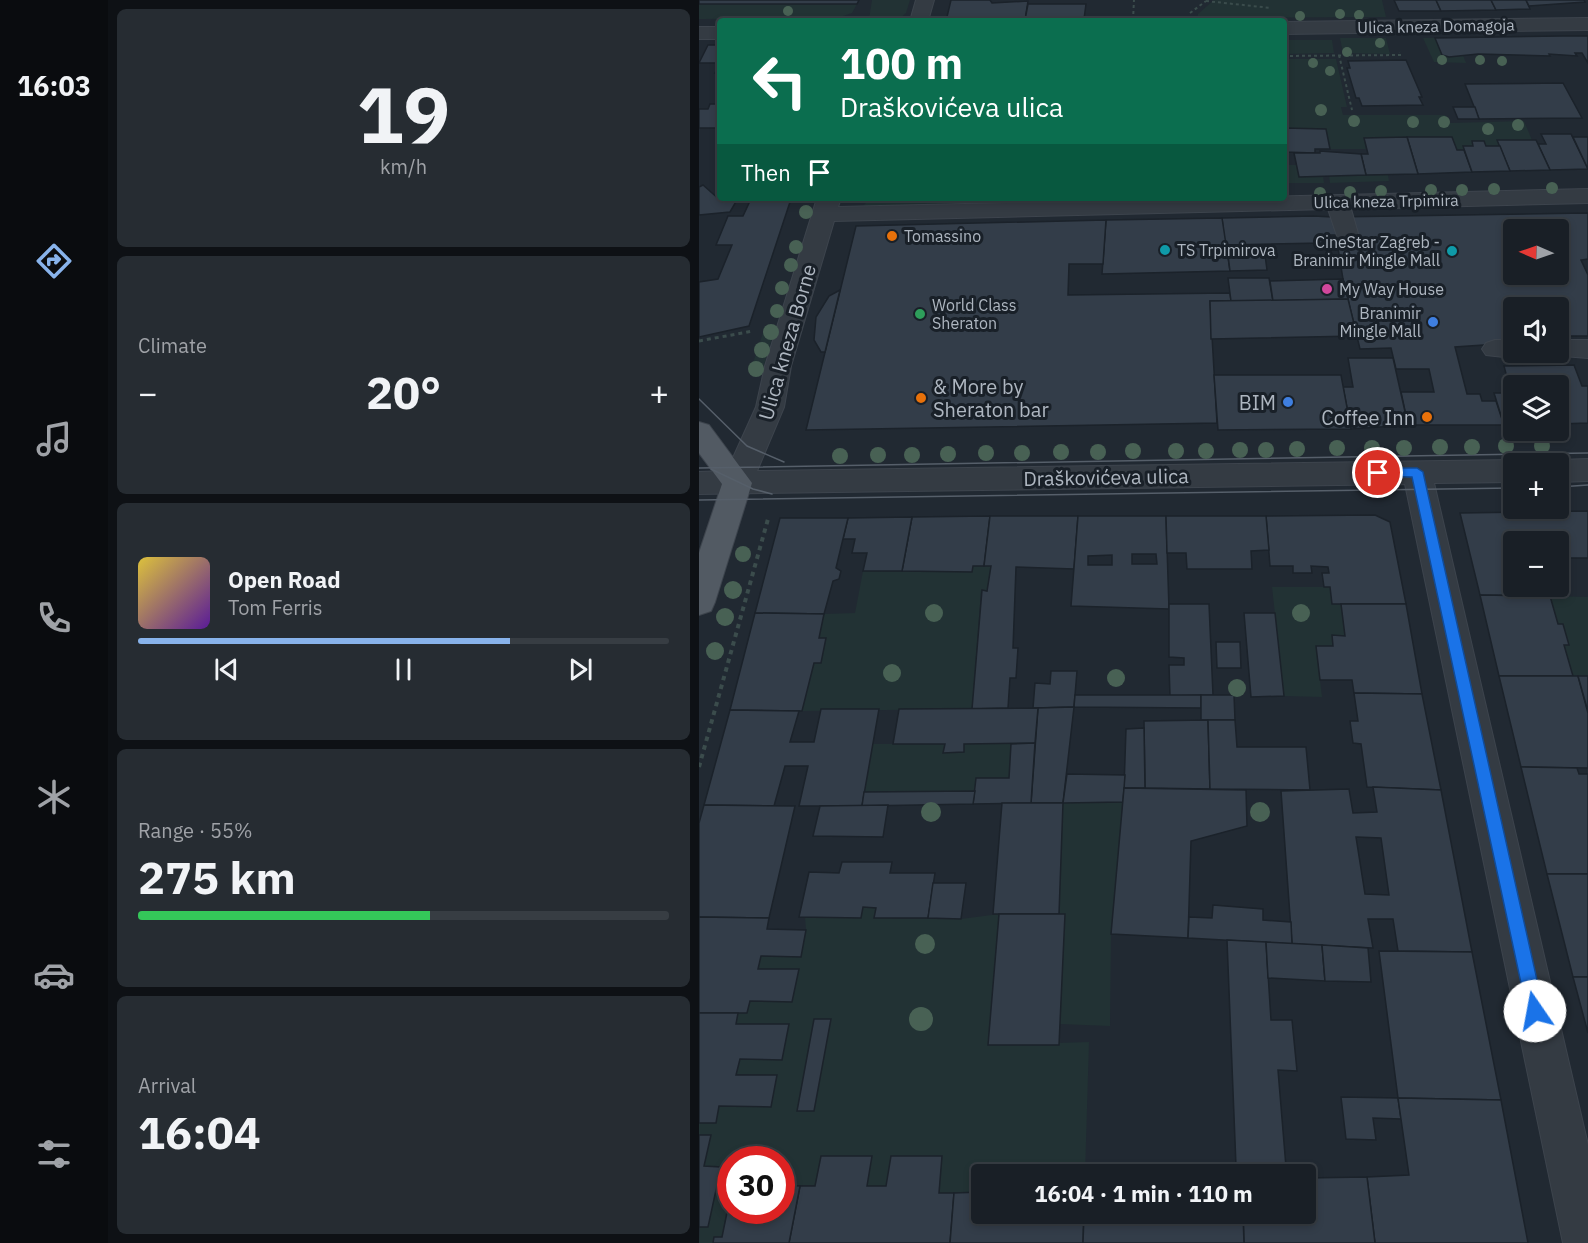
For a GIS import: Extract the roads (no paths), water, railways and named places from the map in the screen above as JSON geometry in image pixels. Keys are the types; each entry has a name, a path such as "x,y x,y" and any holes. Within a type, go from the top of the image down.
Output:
{"main road":[{"path":"699,432 737,483 699,602"}],"street":[{"path":"920,18 925,0"},
{"name":"Ulica kneza Domagoja","path":"1287,28 1588,24"},
{"path":"699,33 717,33"},
{"name":"Ulica kneza Trpimira","path":"826,206 1338,202 1588,196"},
{"path":"1338,202 1347,237"},
{"name":"Ulica kneza Borne","path":"737,483 763,428 775,388 778,366 826,206"},
{"path":"1569,349 1588,349"},
{"path":"1569,471 1588,470"},
{"name":"Draškovićeva ulica","path":"699,483 1503,471"},
{"path":"1417,472 1587,1243"}],"tram line":[{"path":"699,399 747,446 784,462"},
{"path":"699,468 1588,453"},
{"path":"711,469 753,489 772,494"},
{"path":"1569,486 1588,485"},
{"path":"699,500 1503,488"}],"place":[{"name":"Tomassino","path":"892,236"},
{"name":"TS Trpimirova","path":"1165,250"},
{"name":"CineStar Zagreb - Branimir Mingle Mall","path":"1452,251"},
{"name":"My Way House","path":"1327,289"},
{"name":"World Class Sheraton","path":"920,314"},
{"name":"Branimir Mingle Mall","path":"1433,322"},
{"name":"& More by Sheraton bar","path":"921,398"},
{"name":"BIM","path":"1288,402"},
{"name":"Coffee Inn","path":"1427,417"}]}
